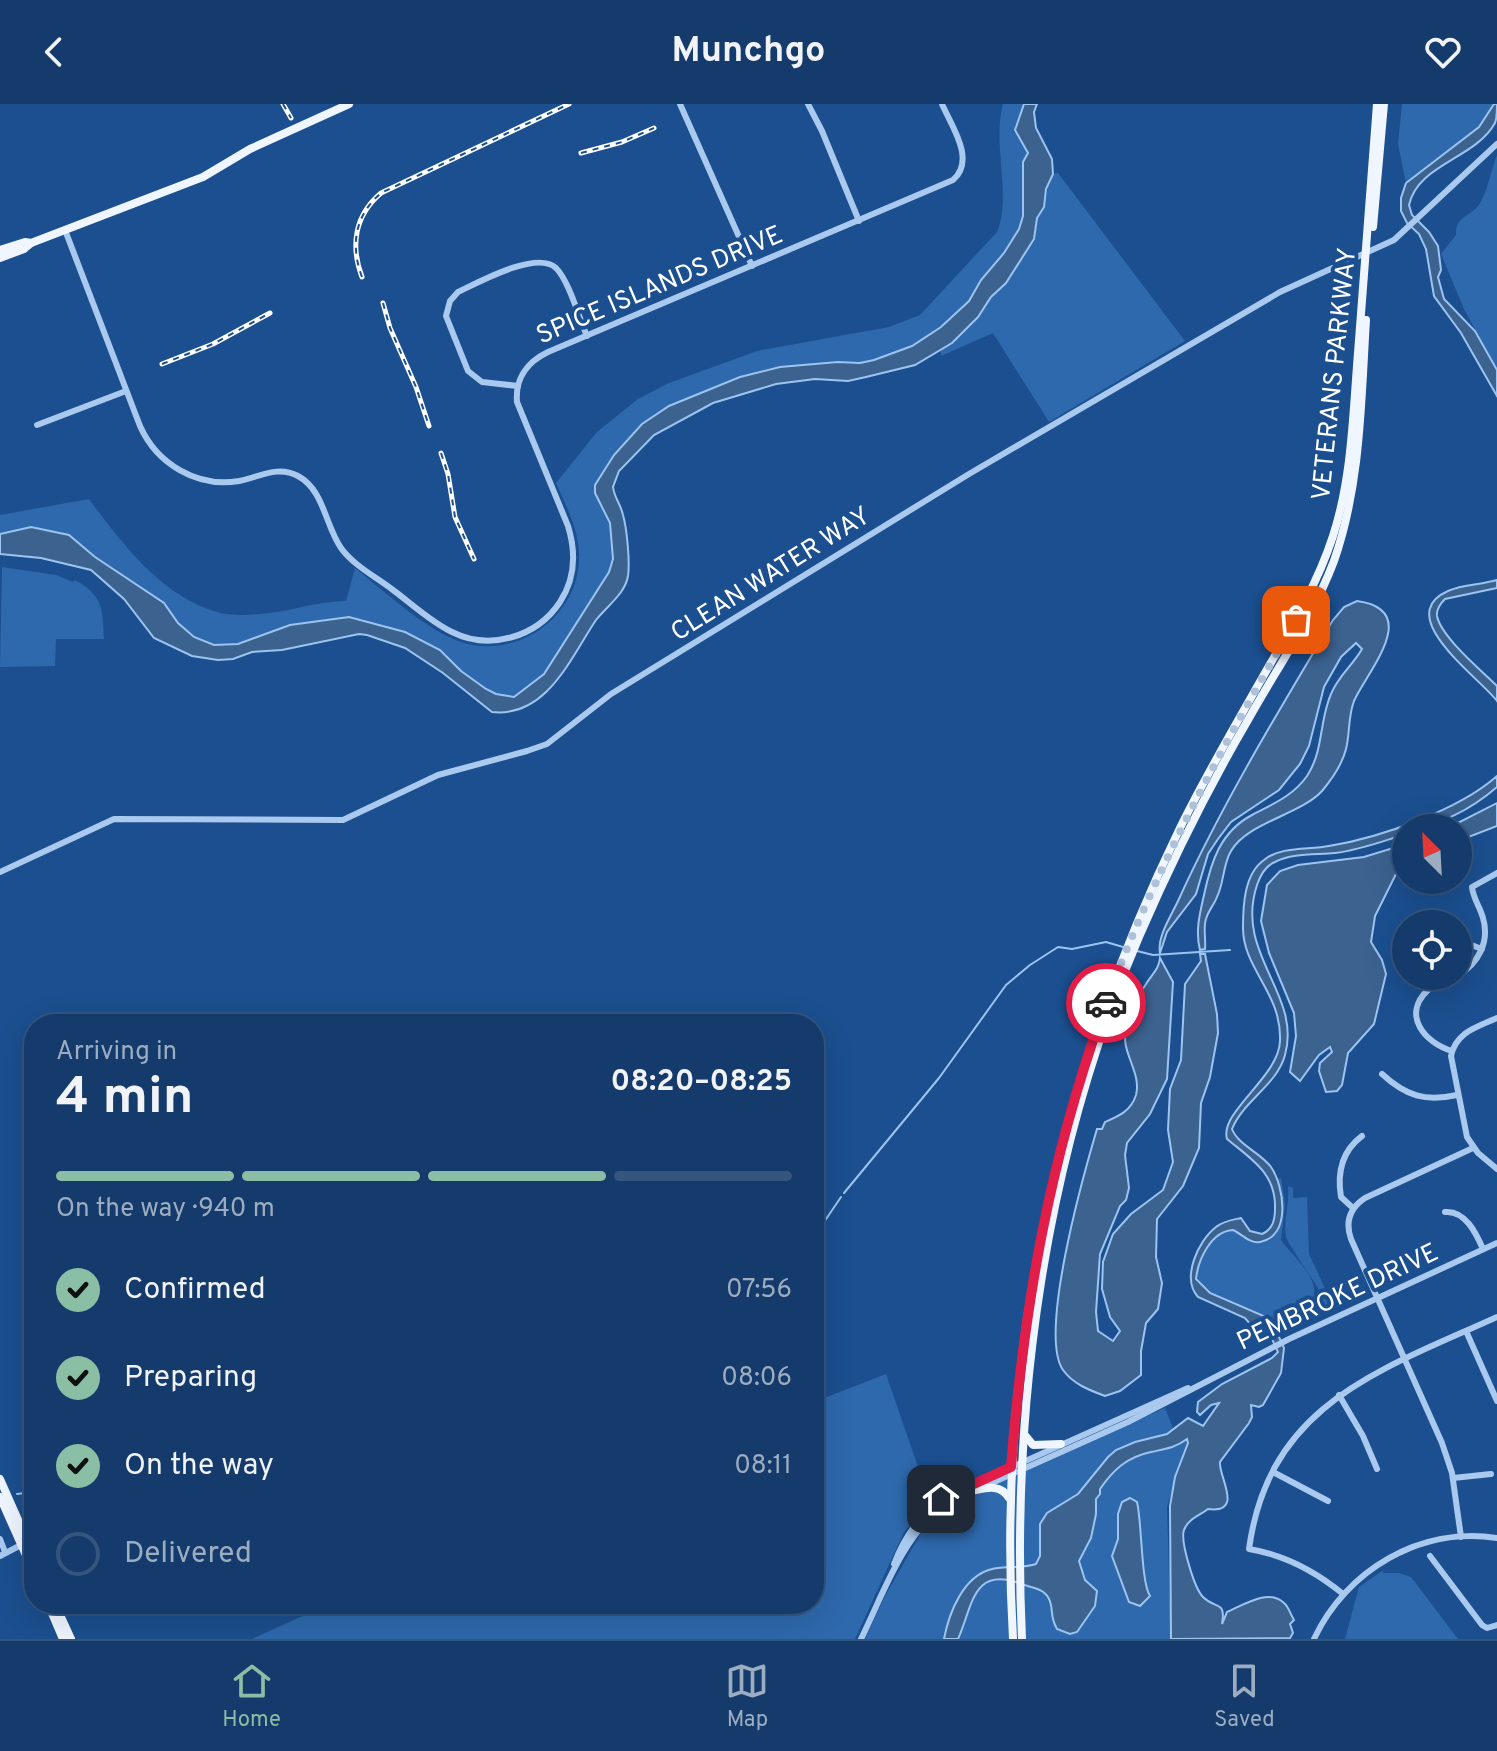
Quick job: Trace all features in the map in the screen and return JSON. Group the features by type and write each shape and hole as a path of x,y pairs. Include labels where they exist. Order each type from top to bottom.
{"main road":[{"path":"2,252 203,177 250,149 349,104"},
{"name":"VETERANS PARKWAY","path":"1370,236 1377,104"},
{"name":"VETERANS PARKWAY","path":"1013,1639 1011,1470 1023,1335 1051,1183 1068,1117 1135,936 1208,774 1313,588 1330,545 1347,463 1384,104"},
{"name":"VETERANS PARKWAY","path":"1022,1639 1024,1434 1034,1337 1060,1184 1126,958"},
{"path":"1024,1434 1033,1445 1061,1444"},
{"path":"0,1479 24,1533"},
{"path":"971,1491 997,1488 1006,1492 1010,1499"},
{"path":"0,1497 24,1551"},
{"path":"52,1614 63,1639"},
{"path":"60,1614 71,1639"}],"street":[{"path":"680,104 752,266"},
{"path":"808,104 859,221"},
{"name":"SPICE ISLANDS DRIVE","path":"518,386 526,368 536,359 953,180 964,165 961,148 942,104"},
{"name":"CLEAN WATER WAY","path":"2,871 101,824 119,819 348,819 438,775 547,744 595,705 626,685 969,474 1280,292 1388,243 1419,219 1497,144"},
{"path":"65,230 146,439 170,464 194,477 215,481 236,481 277,471 298,476 314,490 337,541 350,557 445,629 465,637 492,640 525,632 548,616 564,594 573,567 573,546 568,526 519,409 518,386 482,382 468,371 446,316 450,301 458,292 529,262 544,261 559,272 587,336"},
{"path":"37,425 126,391"},
{"path":"1472,965 1482,949 1485,923 1472,887 1497,873"},
{"path":"1472,945 1482,949"},
{"path":"1429,990 1417,1011 1418,1022 1425,1038 1452,1051"},
{"path":"1497,1018 1465,1033 1452,1051 1451,1062 1464,1131 1473,1148 1497,1169"},
{"path":"1382,1074 1413,1096 1429,1099 1457,1095"},
{"path":"1410,1106 1413,1096"},
{"path":"1353,1208 1341,1197 1340,1169 1347,1151 1362,1136"},
{"path":"1461,1537 1453,1478 1442,1443 1349,1236 1348,1224 1353,1208 1365,1198 1473,1148"},
{"path":"1445,1212 1454,1212 1468,1224 1483,1249"},
{"name":"PEMBROKE DRIVE","path":"892,1575 905,1539 932,1506 951,1493 1128,1422 1270,1348 1497,1243"},
{"path":"1343,1594 1297,1563 1249,1549 1256,1515 1273,1472 1296,1436 1339,1395 1372,1374 1497,1317"},
{"path":"1466,1331 1497,1401"},
{"name":"PEMBROKE DRIVE","path":"1023,1465 1061,1444 1194,1387"},
{"path":"1339,1395 1363,1436 1377,1469"},
{"name":"PEMBROKE DRIVE","path":"861,1639 911,1540 931,1515 945,1504 1011,1470"},
{"path":"1273,1472 1328,1501"},
{"path":"1453,1478 1491,1474"},
{"path":"1314,1639 1343,1594 1368,1571 1390,1558 1428,1543 1461,1537 1497,1538"},
{"path":"0,1539 3,1554 21,1545"},
{"path":"1430,1556 1482,1625 1490,1628 1497,1625"}],"shaded area":[{"path":"1003,104 1024,104 1015,126 1028,153 1023,164 1023,216 1004,253 981,280 969,301 955,316 922,340 887,357 860,363 771,368 740,377 655,414 614,455 594,490 610,523 613,559 609,572 544,674 514,697 486,689 461,671 440,650 405,632 349,617 290,625 238,644 214,645 194,637 178,624 164,603 95,557 74,538 41,528 0,534 0,515 89,499 144,566 178,594 217,612 260,614 346,601 355,568 406,610 448,637 483,646 504,645 524,638 542,628 558,613 570,595 577,575 579,553 571,517 556,483 597,432 638,399 669,383 757,351 889,327 920,315 997,232 1003,202 1000,120"},
{"path":"1024,104 1037,104 1034,112 1036,128 1052,159 1053,174 1046,189 1044,207 1037,218 1034,239 1006,283 991,297 978,317 952,343 915,365 848,381 815,379 776,384 713,403 654,435 619,471 613,487 626,528 629,563 626,582 596,620 567,667 542,695 528,705 511,711 492,712 405,648 367,635 282,650 252,652 233,659 192,656 154,638 124,599 91,570 41,558 0,554 0,534 31,527 69,535 95,557 164,603 178,623 194,637 214,645 238,644 290,625 349,617 405,632 440,650 461,671 486,689 514,697 544,674 609,572 613,559 610,523 595,493 595,485 614,455 642,424 669,406 740,377 780,367 860,363 912,346 941,327 969,301 981,280 1004,253 1023,216 1023,162 1028,153 1015,130"},
{"path":"1402,104 1494,104 1479,127 1406,183 1398,144"},
{"path":"1497,104 1496,121 1486,135 1423,180 1414,191 1409,205 1412,215 1438,246 1441,270 1438,277 1444,299 1475,331 1497,370 1497,396 1461,333 1434,296 1426,249 1401,211 1406,183 1479,127"},
{"path":"1497,155 1497,370 1464,309 1441,254 1456,235 1460,221 1482,201"},
{"path":"1058,173 1185,341 1049,422 993,333 941,356 941,350 971,325 985,303 1007,283 1031,244 1053,174"},
{"path":"2,567 56,575 84,586 100,604 104,639 56,639 55,666 0,667"},
{"path":"1497,580 1497,588 1445,599 1437,613 1446,634 1497,686 1497,701 1445,647 1434,631 1429,616 1433,602 1448,591"},
{"path":"1357,601 1377,607 1386,616 1389,629 1378,659 1354,701 1346,749 1339,766 1322,791 1312,799 1249,833 1231,851 1219,892 1206,919 1205,949 1200,950 1200,915 1210,871 1219,849 1241,822 1289,794 1307,776 1316,756 1331,694 1362,649 1356,643 1341,657 1324,687 1309,746 1300,764 1279,790 1231,822 1218,839 1208,854 1196,894 1167,932 1160,953 1168,920 1251,759 1333,620 1344,607"},
{"path":"1497,776 1497,787 1477,802 1456,814 1433,814 1462,800"},
{"path":"1497,803 1497,826 1472,836 1472,816"},
{"path":"1392,830 1392,838 1362,848 1282,859 1266,869 1257,885 1252,910 1254,932 1285,1012 1288,1033 1281,1066 1232,1129 1239,1140 1267,1162 1276,1175 1282,1197 1281,1221 1270,1238 1260,1242 1249,1240 1233,1230 1218,1235 1203,1255 1196,1279 1210,1293 1266,1317 1284,1348 1281,1373 1263,1405 1251,1405 1249,1423 1220,1462 1228,1500 1225,1506 1208,1509 1186,1526 1183,1535 1186,1553 1203,1597 1223,1611 1222,1624 1227,1612 1256,1599 1271,1597 1286,1605 1294,1620 1290,1624 1293,1633 1290,1638 1171,1639 1170,1506 1187,1439 1128,1461 1100,1489 1091,1538 1079,1561 1085,1580 1097,1591 1095,1606 1077,1632 1070,1634 1057,1629 1049,1599 1041,1590 1006,1580 993,1580 977,1592 958,1639 944,1639 954,1607 965,1587 992,1569 1036,1564 1040,1556 1040,1524 1047,1513 1078,1494 1116,1450 1167,1434 1188,1418 1203,1426 1219,1403 1211,1405 1200,1415 1197,1412 1198,1402 1222,1384 1278,1352 1270,1335 1258,1333 1245,1318 1198,1297 1193,1289 1191,1270 1203,1241 1216,1227 1241,1218 1250,1231 1262,1234 1271,1227 1275,1216 1274,1196 1267,1176 1227,1139 1232,1117 1270,1068 1280,1041 1275,1009 1245,943 1244,901 1252,873 1264,860 1278,852 1349,842"},
{"path":"1392,848 1392,882 1375,916 1371,942 1386,974 1374,1024 1348,1053 1342,1085 1337,1091 1326,1092 1319,1071 1320,1063 1332,1052 1330,1047 1319,1055 1300,1081 1290,1072 1296,1036 1294,1013 1269,953 1261,921 1267,885 1280,871 1298,865 1364,857"},
{"path":"1200,954 1205,954 1218,1033 1210,1077 1201,1103 1199,1148 1183,1186 1157,1219 1156,1257 1162,1283 1158,1309 1146,1323 1141,1375 1120,1391 1105,1396 1072,1379 1063,1370 1057,1351 1059,1290 1066,1252 1097,1129 1102,1129 1105,1122 1128,1109 1136,1095 1136,1078 1126,1046 1126,1029 1137,1000 1160,958 1173,982 1167,1079 1150,1114 1127,1143 1125,1155 1129,1188 1100,1254 1096,1312 1098,1331 1113,1341 1120,1331 1110,1317 1102,1289 1103,1262 1113,1234 1131,1214 1163,1190 1173,1162 1168,1130 1170,1089 1181,1060 1185,984 1201,961"},
{"path":"1281,1178 1285,1204 1281,1240 1306,1270 1314,1296 1309,1304 1283,1322 1282,1328 1288,1333 1279,1337 1266,1317 1210,1293 1196,1280 1203,1256 1218,1234 1233,1230 1250,1241 1269,1239 1276,1233 1283,1210 1277,1179"},
{"path":"1288,1186 1293,1188 1293,1198 1307,1197 1309,1254 1334,1308 1287,1330 1285,1325 1311,1307 1319,1290 1286,1236"},
{"path":"886,1374 930,1502 904,1532 855,1639 252,1639 307,1614 824,1614 824,1398"},
{"path":"1165,1408 1175,1433 1188,1442 1167,1507 1171,1639 865,1639 885,1596 928,1521 952,1502"},
{"path":"1130,1498 1137,1502 1145,1579 1150,1596 1140,1606 1129,1602 1112,1556 1118,1539 1118,1514 1122,1502"},
{"path":"1382,1571 1411,1577 1458,1639 1345,1639 1359,1587"}],"waterway":[{"path":"844,1193 939,1078 1006,985 1058,947 1072,949 1106,942 1123,947"},
{"path":"1137,951 1153,955 1230,950"},
{"path":"824,1222 841,1197"},
{"path":"17,1494 24,1493"}],"railway":[{"path":"283,104 291,118"},
{"path":"362,277 356,253 357,231 365,211 381,193 569,104"},
{"path":"581,153 622,142 654,128"},
{"path":"383,303 429,426"},
{"path":"162,364 213,344 270,313"},
{"path":"441,453 455,517 474,559"}],"way so far":[{"path":"1106,1003 1131,934 1181,826 1296,620"}],"route":[{"path":"941,1499 1011,1467 1023,1335 1036,1252 1068,1117 1106,1003"}]}
